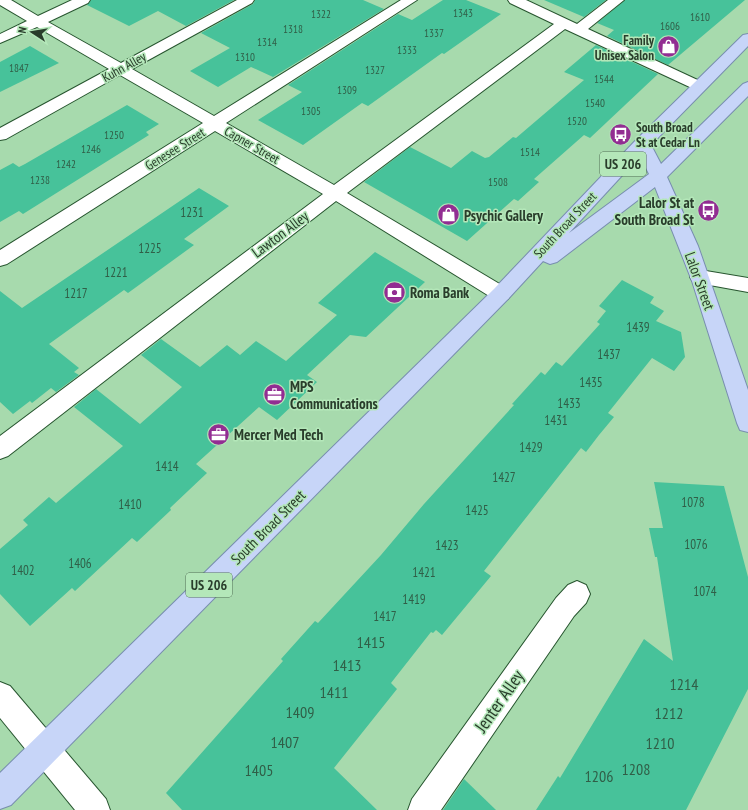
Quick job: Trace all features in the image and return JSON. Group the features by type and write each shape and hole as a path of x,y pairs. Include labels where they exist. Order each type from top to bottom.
{"main road":[{"name":"South Broad Street","path":"0,794 501,294 642,144 748,38"},
{"name":"South Broad Street","path":"501,294 658,175 746,90"},
{"name":"Lalor Street","path":"642,144 658,175 700,277 748,423"}],"street":[{"name":"Capner Street","path":"1,0 335,193 501,294"},
{"path":"0,39 83,0"},
{"name":"Kuhn Alley","path":"0,135 247,0"},
{"name":"Genesee Street","path":"0,259 216,124 410,0"},
{"path":"515,0 699,86"},
{"name":"Lawton Alley","path":"0,449 335,193 571,27 617,0"},
{"path":"700,277 748,285"},
{"name":"Jenter Alley","path":"423,810 565,607 577,594"},
{"path":"0,696 95,810"}],"building":[{"path":"91,0 234,0 186,26 158,11 129,26 87,5"},
{"path":"255,0 363,0 384,9 273,77 251,67 218,87 190,71 230,48 201,33 253,4"},
{"path":"443,0 466,0 501,14 444,54 442,53 368,106 362,103 303,145 258,120 302,92 288,85 398,14 412,20"},
{"path":"544,0 606,0 584,17"},
{"path":"625,0 745,0 668,65 607,36 614,30 597,23"},
{"path":"596,45 658,74 590,138 584,135 534,179 539,182 518,201 514,199 467,241 364,182 410,147 451,168 472,151 485,158 489,157 513,137 516,138 584,80 564,72"},
{"path":"30,46 59,63 0,92 0,62"},
{"path":"127,105 159,124 146,132 149,135 23,214 19,211 0,222 0,170 13,163 19,167 25,164"},
{"path":"199,188 229,206 184,239 194,245 128,293 124,290 49,344 79,368 74,372 79,375 56,392 51,388 32,403 30,401 13,414 0,402 0,291 22,308"},
{"path":"375,252 425,282 366,337 350,335 307,375 317,382 277,420 259,407 196,464 207,473 170,508 171,510 137,542 132,538 75,591 72,588 30,626 0,594 0,549 28,525 23,520 49,497 56,503 123,446 74,407 96,389 140,424 182,387 141,355 161,339 200,367 227,345 240,355 256,341 286,361 337,315 318,303"},
{"path":"622,280 654,297 650,303 664,311 656,321 681,332 685,357 674,371 652,358 608,413 614,417 586,452 581,448 484,571 491,576 442,635 436,630 433,633 431,632 391,683 397,689 334,768 377,810 182,810 166,793 283,661 281,659 315,621 318,623 381,555 424,504 514,405 512,404 541,372 545,375 556,362 562,366 600,324 597,322 606,311 599,306"},
{"path":"654,482 724,486 748,577 748,689 686,810 536,810 558,776 560,778 644,639 673,661 657,557 655,557 649,528 663,528"},
{"path":"464,779 496,810 443,810"}],"place":[{"name":"Family Unisex Salon","path":"669,47"},
{"name":"South Broad St at Cedar Ln","path":"620,134"},
{"name":"Lalor St at South Broad St","path":"709,211"},
{"name":"Psychic Gallery","path":"448,215"},
{"name":"Roma Bank","path":"394,292"},
{"name":"MPS Communications","path":"275,395"},
{"name":"Mercer Med Tech","path":"218,434"}]}
